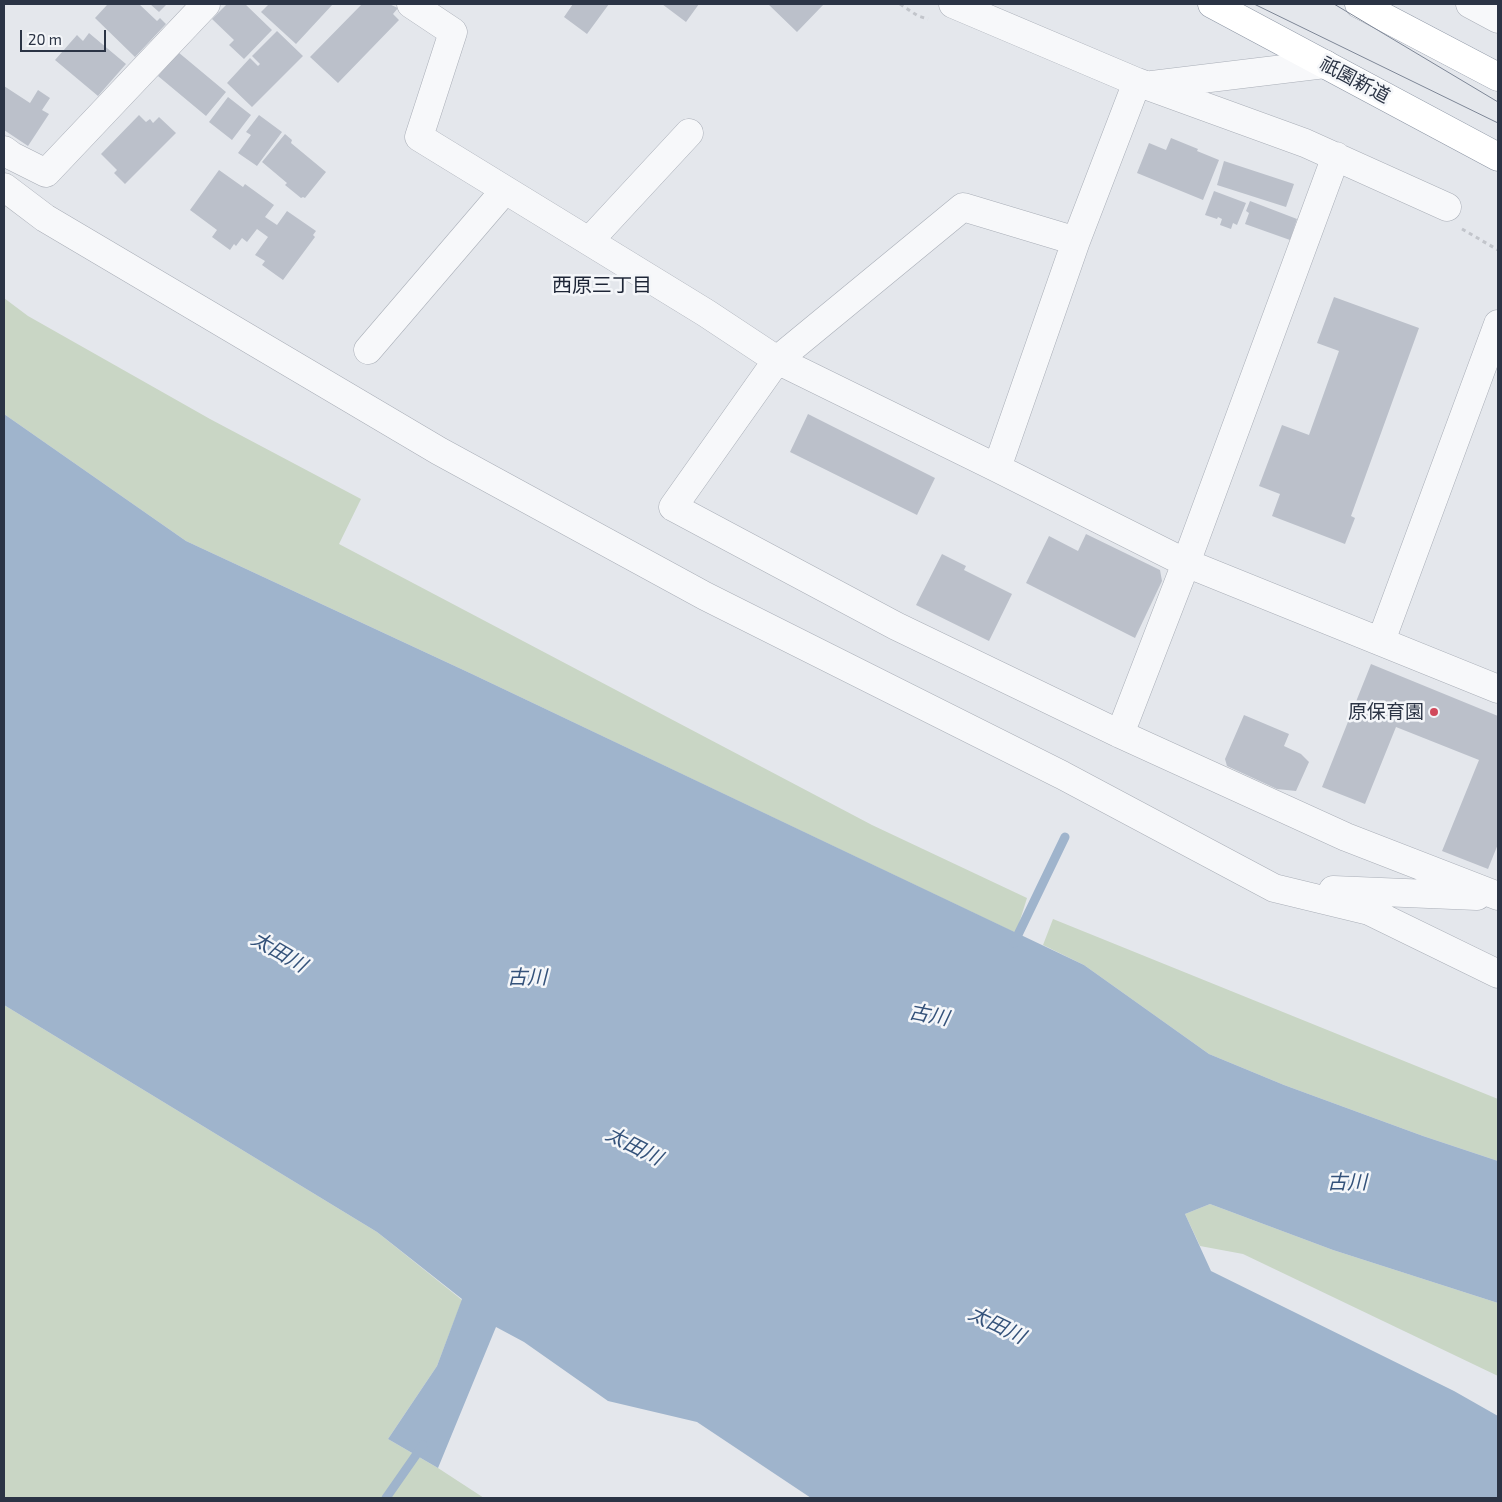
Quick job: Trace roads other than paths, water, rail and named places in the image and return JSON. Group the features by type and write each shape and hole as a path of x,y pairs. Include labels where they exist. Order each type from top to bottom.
{"highway":[{"name":"祇園新道","path":"1212,4 1498,157"},
{"path":"1359,4 1498,77"}],"street":[{"path":"4,150 46,173 206,4"},
{"path":"410,4 453,32 419,137 706,313 777,360 1186,563 1498,688"},
{"path":"953,4 1142,84 1306,143 1447,207"},
{"path":"1470,4 1498,19"},
{"path":"1142,84 1325,64"},
{"path":"997,468 1076,241 1142,84"},
{"path":"588,241 689,133"},
{"path":"1120,734 1186,563 1336,156"},
{"path":"4,187 45,218 448,456 705,596 1062,775 1274,888 1369,911 1498,974"},
{"path":"368,350 505,190"},
{"path":"1076,241 963,206 777,360 673,507 896,626 1120,734 1346,837 1498,897"},
{"path":"1380,641 1498,324"},
{"path":"1274,888 1498,897"}],"water":[{"path":"4,414 186,541 472,674 1084,965 1209,1054 1284,1085 1423,1136 1498,1161 1498,1303 1333,1250 1210,1204 1185,1214 1211,1271 1454,1391 1498,1416 1498,1498 811,1498 697,1422 608,1401 524,1342 496,1327 438,1468 388,1439 437,1366 462,1299 377,1232 4,1005"}],"waterway":[{"path":"1014,943 1065,837"},
{"path":"386,1498 423,1445"}],"tram line":[{"path":"1254,4 1498,123"},
{"path":"1334,4 1498,102"}],"place":[{"name":"原保育園","path":"1434,712"}],"district":[{"name":"西原三丁目","path":"602,285"}],"water label":[{"name":"太田川","path":"279,952"},
{"name":"古川","path":"527,977"},
{"name":"古川","path":"929,1015"},
{"name":"太田川","path":"634,1146"},
{"name":"古川","path":"1347,1182"},
{"name":"太田川","path":"997,1325"}]}
